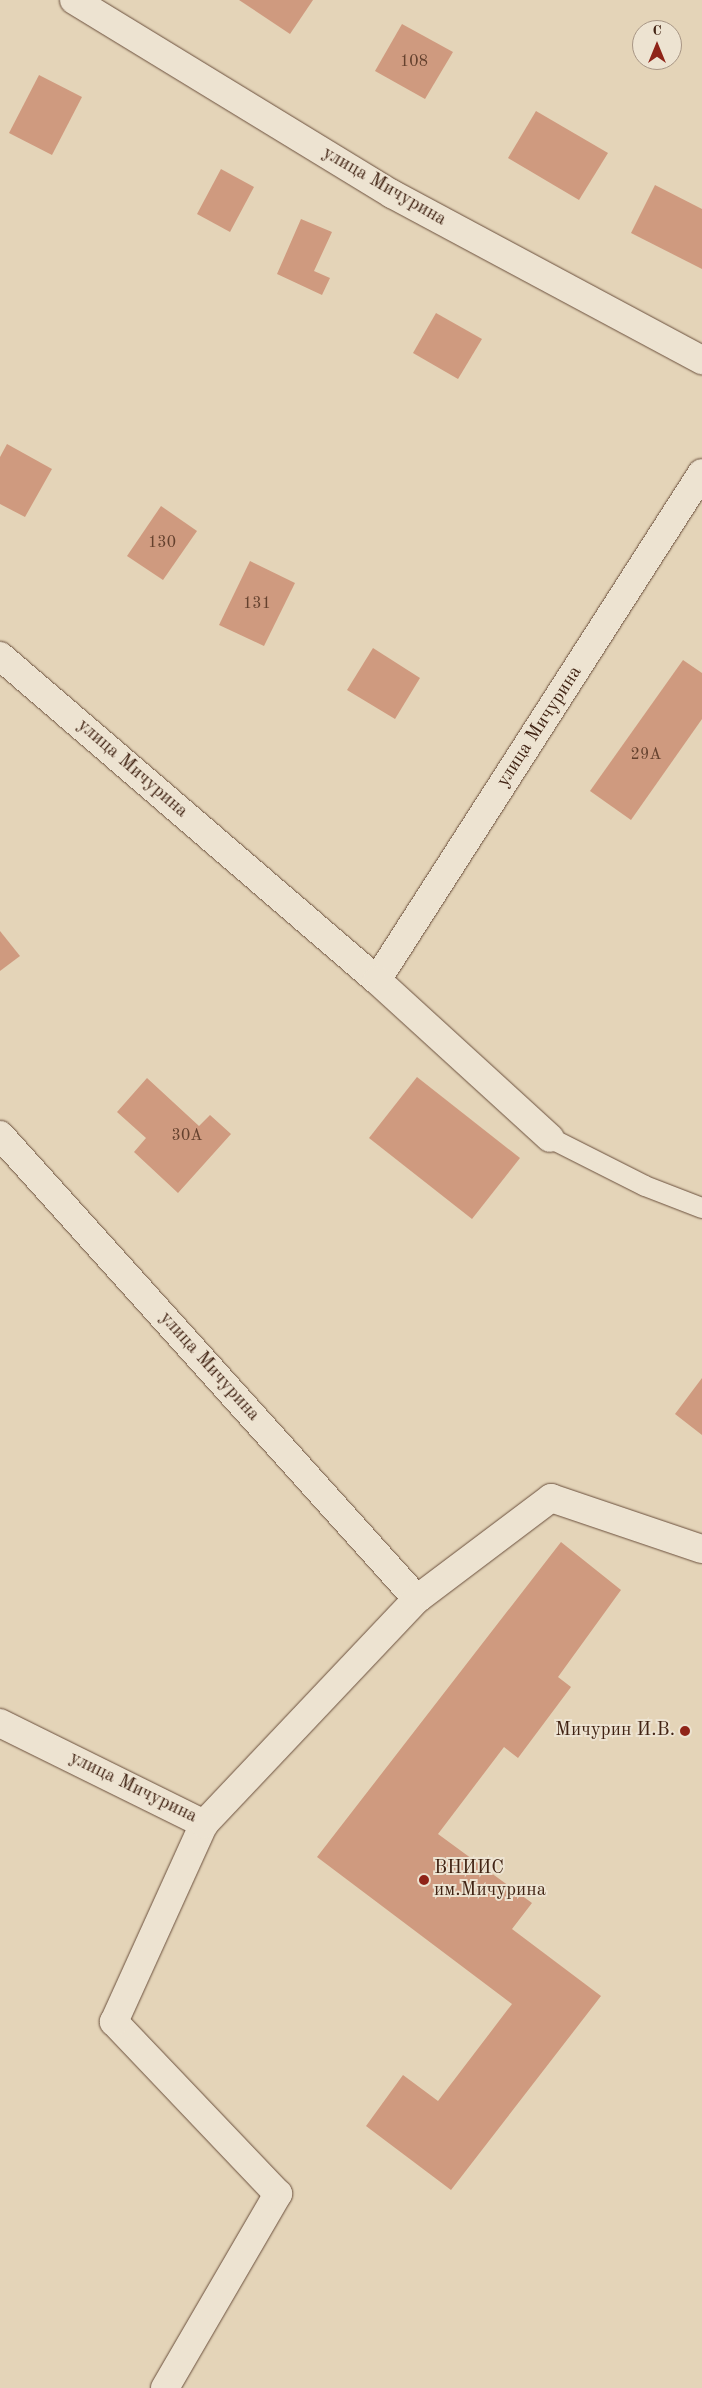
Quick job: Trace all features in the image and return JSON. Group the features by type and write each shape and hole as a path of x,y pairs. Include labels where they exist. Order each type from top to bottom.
{"street":[{"name":"улица Мичурина","path":"74,0 392,194 702,360"},
{"name":"улица Мичурина","path":"377,980 702,473"},
{"name":"улица Мичурина","path":"0,656 377,980 550,1138"},
{"name":"улица Мичурина","path":"0,1135 417,1598"},
{"name":"улица Мичурина","path":"0,1723 204,1824 417,1598 551,1498 702,1549"},
{"path":"165,2388 278,2194 114,2022 204,1824"}],"lane":[{"path":"550,1138 645,1186 702,1208"}],"building":[{"path":"239,0 313,0 290,34"},
{"path":"402,24 453,52 425,99 375,71"},
{"path":"39,75 82,97 52,155 9,133"},
{"path":"536,111 608,153 579,200 508,158"},
{"path":"221,169 254,187 230,232 197,214"},
{"path":"655,185 702,209 702,269 631,233"},
{"path":"301,219 332,232 314,271 330,278 322,295 277,274"},
{"path":"436,313 482,339 458,379 413,353"},
{"path":"7,444 52,469 25,517 0,504 0,457"},
{"path":"161,506 197,531 163,580 127,556"},
{"path":"250,561 295,583 264,646 219,625"},
{"path":"373,648 420,678 395,719 347,690"},
{"path":"683,660 702,673 702,719 631,820 590,791"},
{"path":"0,931 20,956 0,971"},
{"path":"417,1077 520,1158 472,1219 369,1138"},
{"path":"147,1078 199,1126 210,1115 231,1134 178,1193 134,1152 146,1138 117,1112"},
{"path":"702,1378 702,1435 675,1414"},
{"name":"ВНИИС им.Мичурина","path":"561,1542 621,1590 558,1677 571,1687 518,1758 504,1747 438,1834 532,1903 512,1929 601,1996 451,2190 366,2126 403,2075 438,2101 512,2004 317,1857"}],"place":[{"name":"Мичурин И.В.","path":"685,1731"},
{"name":"ВНИИС им.Мичурина","path":"424,1880"}]}
